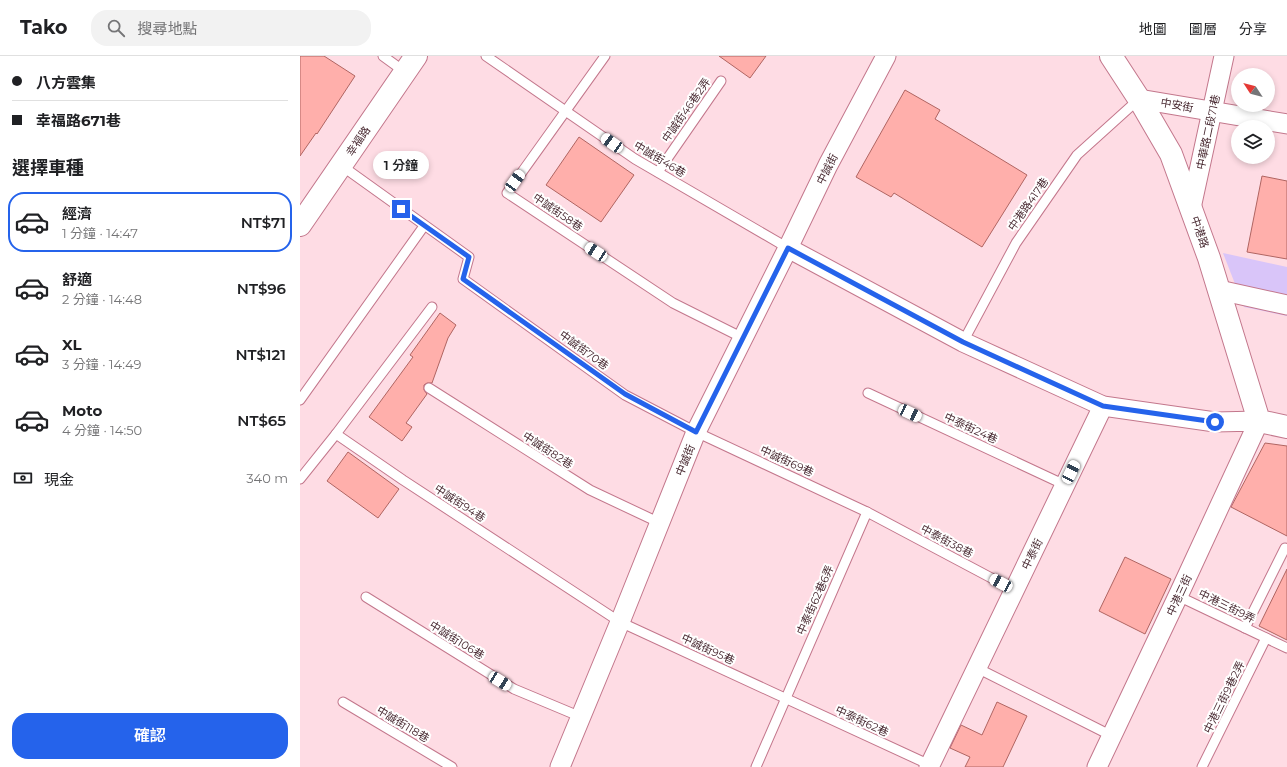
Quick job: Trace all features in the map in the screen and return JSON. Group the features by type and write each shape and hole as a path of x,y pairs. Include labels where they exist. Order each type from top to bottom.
{"street":[{"name":"中誠街","path":"560,767 696,432 788,248 828,164 886,56"},
{"name":"中港路","path":"1111,56 1139,99 1171,154 1219,290 1259,421"},
{"name":"中華路二段71巷","path":"1191,208 1224,56"},
{"name":"幸福路","path":"300,225 342,166 410,64"},
{"name":"中安街","path":"1139,99 1287,124"},
{"path":"788,248 963,342 1103,406 1215,422 1259,421 1287,427"},
{"path":"1219,290 1287,305"},
{"name":"中泰街","path":"930,766 1103,406"},
{"name":"中港三街","path":"1097,767 1259,421"}],"lane":[{"path":"383,56 410,64"},
{"name":"中誠街46巷","path":"486,56 635,159 788,248"},
{"path":"565,112 605,56"},
{"name":"中誠街46巷2弄","path":"658,172 721,81"},
{"name":"中港路417巷","path":"963,342 1016,243 1077,155 1139,99"},
{"name":"中誠街58巷","path":"565,112 507,193 673,303 743,338"},
{"path":"300,400 424,226 342,166"},
{"name":"中誠街70巷","path":"424,226 469,257 463,279 625,394 696,432"},
{"path":"300,479 432,307"},
{"name":"中誠街82巷","path":"429,388 590,490 660,523"},
{"name":"中泰街24巷","path":"868,393 1065,486"},
{"name":"中誠街69巷","path":"696,432 868,512"},
{"name":"中誠街94巷","path":"336,434 403,480 620,622"},
{"name":"中泰街38巷","path":"868,512 1014,590"},
{"name":"中泰街62巷6弄","path":"756,767 868,512"},
{"path":"1245,628 1285,548"},
{"name":"中港三街9弄","path":"1178,596 1287,648"},
{"name":"中誠街106巷","path":"366,597 514,689 581,717"},
{"name":"中誠街95巷","path":"620,622 785,698"},
{"name":"中港三街9巷2弄","path":"1202,767 1266,638"},
{"path":"977,668 1112,736"},
{"name":"中泰街62巷","path":"785,698 930,766"},
{"name":"中誠街118巷","path":"343,702 452,767"}],"shaded area":[{"path":"1223,253 1287,267 1287,316 1244,307"}],"building":[{"path":"300,56 324,56 355,76 317,134 316,133 300,156"},
{"path":"719,56 766,56 750,78"},
{"path":"905,90 940,110 935,119 1027,175 982,247 894,193 891,197 856,177"},
{"path":"579,137 634,175 601,222 546,185"},
{"path":"1262,176 1287,181 1287,259 1247,252"},
{"path":"440,313 456,325 448,338 432,383 427,383 424,385 424,390 427,394 406,423 412,427 402,441 369,417 413,357 410,355"},
{"path":"1265,443 1287,446 1287,536 1231,507"},
{"path":"348,452 399,489 378,518 327,481"},
{"path":"1125,557 1171,579 1145,634 1099,611"},
{"path":"1287,569 1287,640 1259,626"},
{"path":"997,702 1027,716 1003,767 965,767 970,757 950,748 961,725 982,735"}],"route":[{"path":"401,209 469,257 463,279 625,394 696,432 788,248 963,342 1103,406 1215,422"}]}
